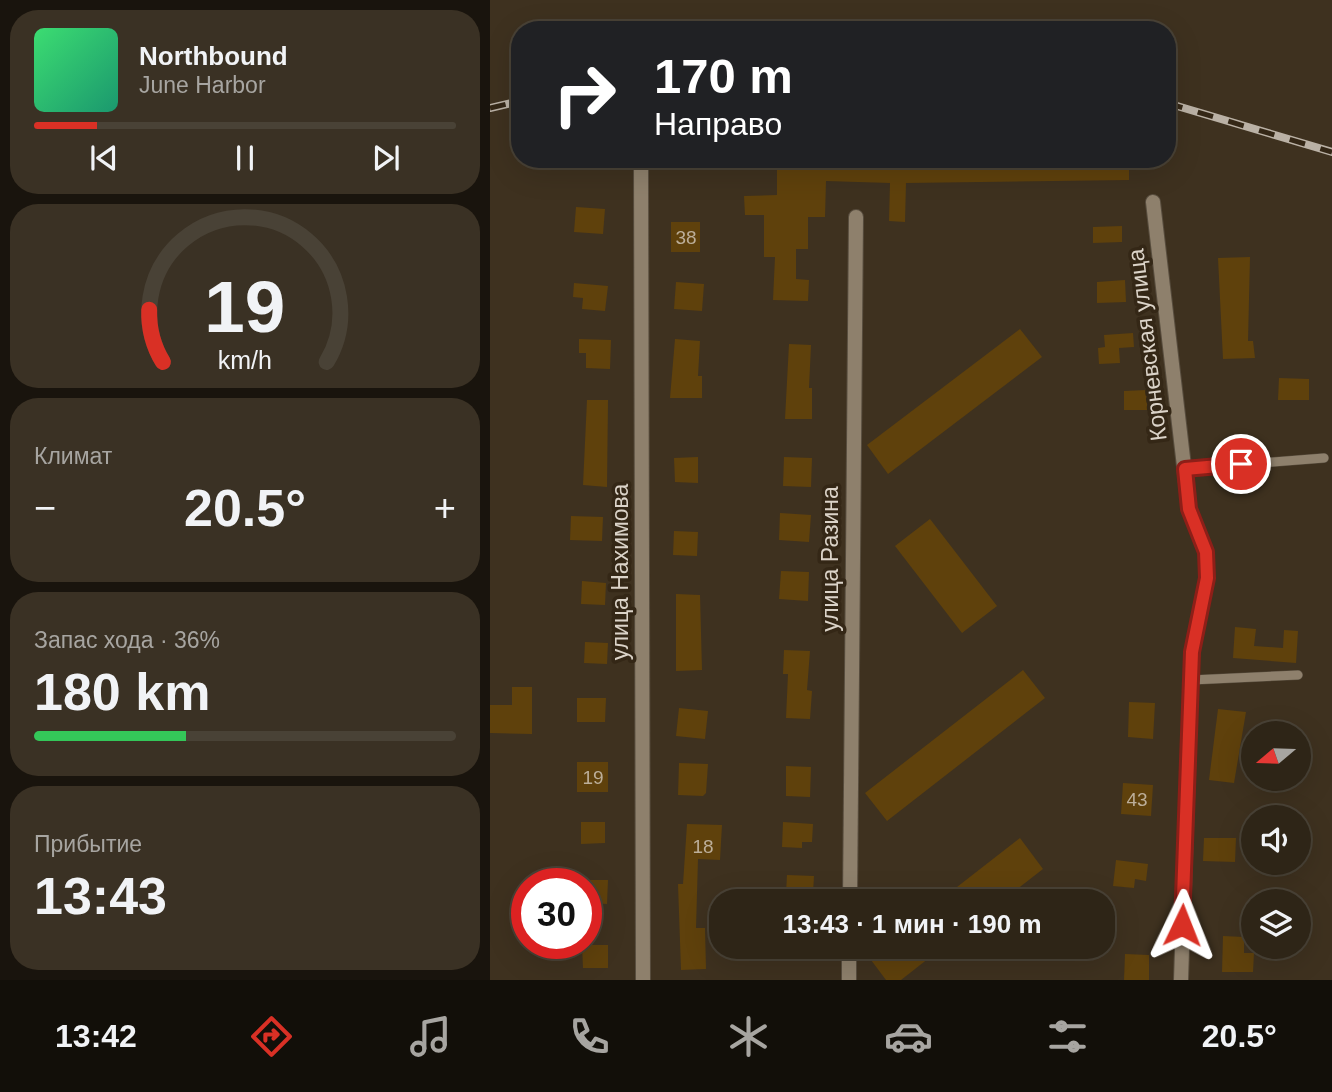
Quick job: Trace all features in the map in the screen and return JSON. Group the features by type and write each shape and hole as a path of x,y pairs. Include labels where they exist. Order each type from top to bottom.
{"street":[{"name":"улица Нахимова","path":"641,168 643,980"},
{"name":"Корневская улица","path":"1153,202 1189,509 1206,552 1207,578 1197,619 1191,680 1181,980"},
{"name":"улица Разина","path":"850,889 856,217"},
{"path":"849,959 849,980"}],"lane":[{"path":"1185,469 1324,458"},
{"path":"1191,680 1298,675"}],"building":[{"path":"777,168 1129,168 1129,180 906,183 905,222 889,221 890,183 826,181 825,217 808,217 808,249 796,249 796,279 809,280 808,301 773,300 775,257 764,257 764,215 745,215 744,196 777,195"},
{"path":"576,207 605,209 603,234 574,232"},
{"path":"671,222 700,222 700,252 671,252"},
{"path":"1122,226 1122,242 1093,243 1093,227"},
{"path":"1250,257 1248,341 1253,341 1255,358 1223,359 1218,258"},
{"path":"1125,280 1126,302 1097,303 1097,282"},
{"path":"676,282 704,284 702,311 674,309"},
{"path":"574,283 608,286 605,311 582,309 583,298 573,297"},
{"path":"1020,329 1042,357 888,474 867,445"},
{"path":"1133,333 1134,347 1119,348 1120,363 1099,364 1098,348 1105,347 1104,335"},
{"path":"579,339 611,340 610,369 586,368 586,353 579,353"},
{"path":"675,339 700,341 698,376 702,376 702,398 670,398"},
{"path":"789,344 811,345 809,388 812,388 812,419 785,419"},
{"path":"1279,378 1309,379 1309,400 1278,400"},
{"path":"1147,390 1147,410 1124,410 1124,391"},
{"path":"587,400 608,400 607,487 583,485"},
{"path":"698,457 698,483 675,482 674,458"},
{"path":"784,457 812,458 811,487 783,486"},
{"path":"780,513 811,515 809,542 779,540"},
{"path":"571,516 603,517 602,541 570,540"},
{"path":"930,519 997,606 962,633 895,546"},
{"path":"674,531 698,532 697,556 673,555"},
{"path":"781,571 809,572 808,601 779,599"},
{"path":"582,581 606,583 605,605 581,604"},
{"path":"676,594 700,595 702,670 676,671"},
{"path":"1235,627 1256,629 1254,646 1283,648 1284,630 1298,631 1296,663 1233,658"},
{"path":"585,642 608,643 607,664 584,663"},
{"path":"784,650 810,651 807,690 812,691 810,719 786,718 788,674 783,674"},
{"path":"1023,670 1045,698 887,821 865,793"},
{"path":"512,687 532,687 532,734 490,733 490,705 512,705"},
{"path":"577,698 606,698 605,722 577,722"},
{"path":"1129,702 1155,703 1153,739 1128,737"},
{"path":"679,708 708,711 705,739 676,736"},
{"path":"1218,709 1246,712 1244,721 1241,721 1241,742 1234,783 1209,780"},
{"path":"577,762 608,762 608,792 577,792"},
{"path":"679,763 708,764 706,793 703,796 678,795"},
{"path":"786,766 811,767 810,797 786,796"},
{"path":"1123,783 1153,785 1151,816 1121,814"},
{"path":"581,822 605,822 605,843 581,844"},
{"path":"783,822 813,824 812,842 802,842 802,848 782,847"},
{"path":"687,824 722,825 720,860 698,859 696,928 705,928 706,969 681,970 678,884 683,884"},
{"path":"1020,838 1043,869 1017,889 954,889"},
{"path":"1204,838 1236,838 1235,862 1203,861"},
{"path":"1116,860 1148,864 1146,881 1135,879 1134,888 1113,886"},
{"path":"787,875 814,876 813,889 786,889"},
{"path":"602,880 608,880 607,904 602,904"},
{"path":"1223,936 1241,937 1241,959 1254,959 1253,972 1222,972"},
{"path":"602,945 608,945 608,968 583,968 583,959 602,959"},
{"path":"1125,954 1149,955 1149,980 1124,980"},
{"path":"784,959 814,960 784,961"},
{"path":"870,959 928,959 901,980 886,980"}],"railway":[{"path":"490,108 511,103"},
{"path":"1176,106 1332,152"}],"route":[{"path":"1182,925 1192,652 1207,578 1206,552 1189,509 1185,469 1241,464"}]}
